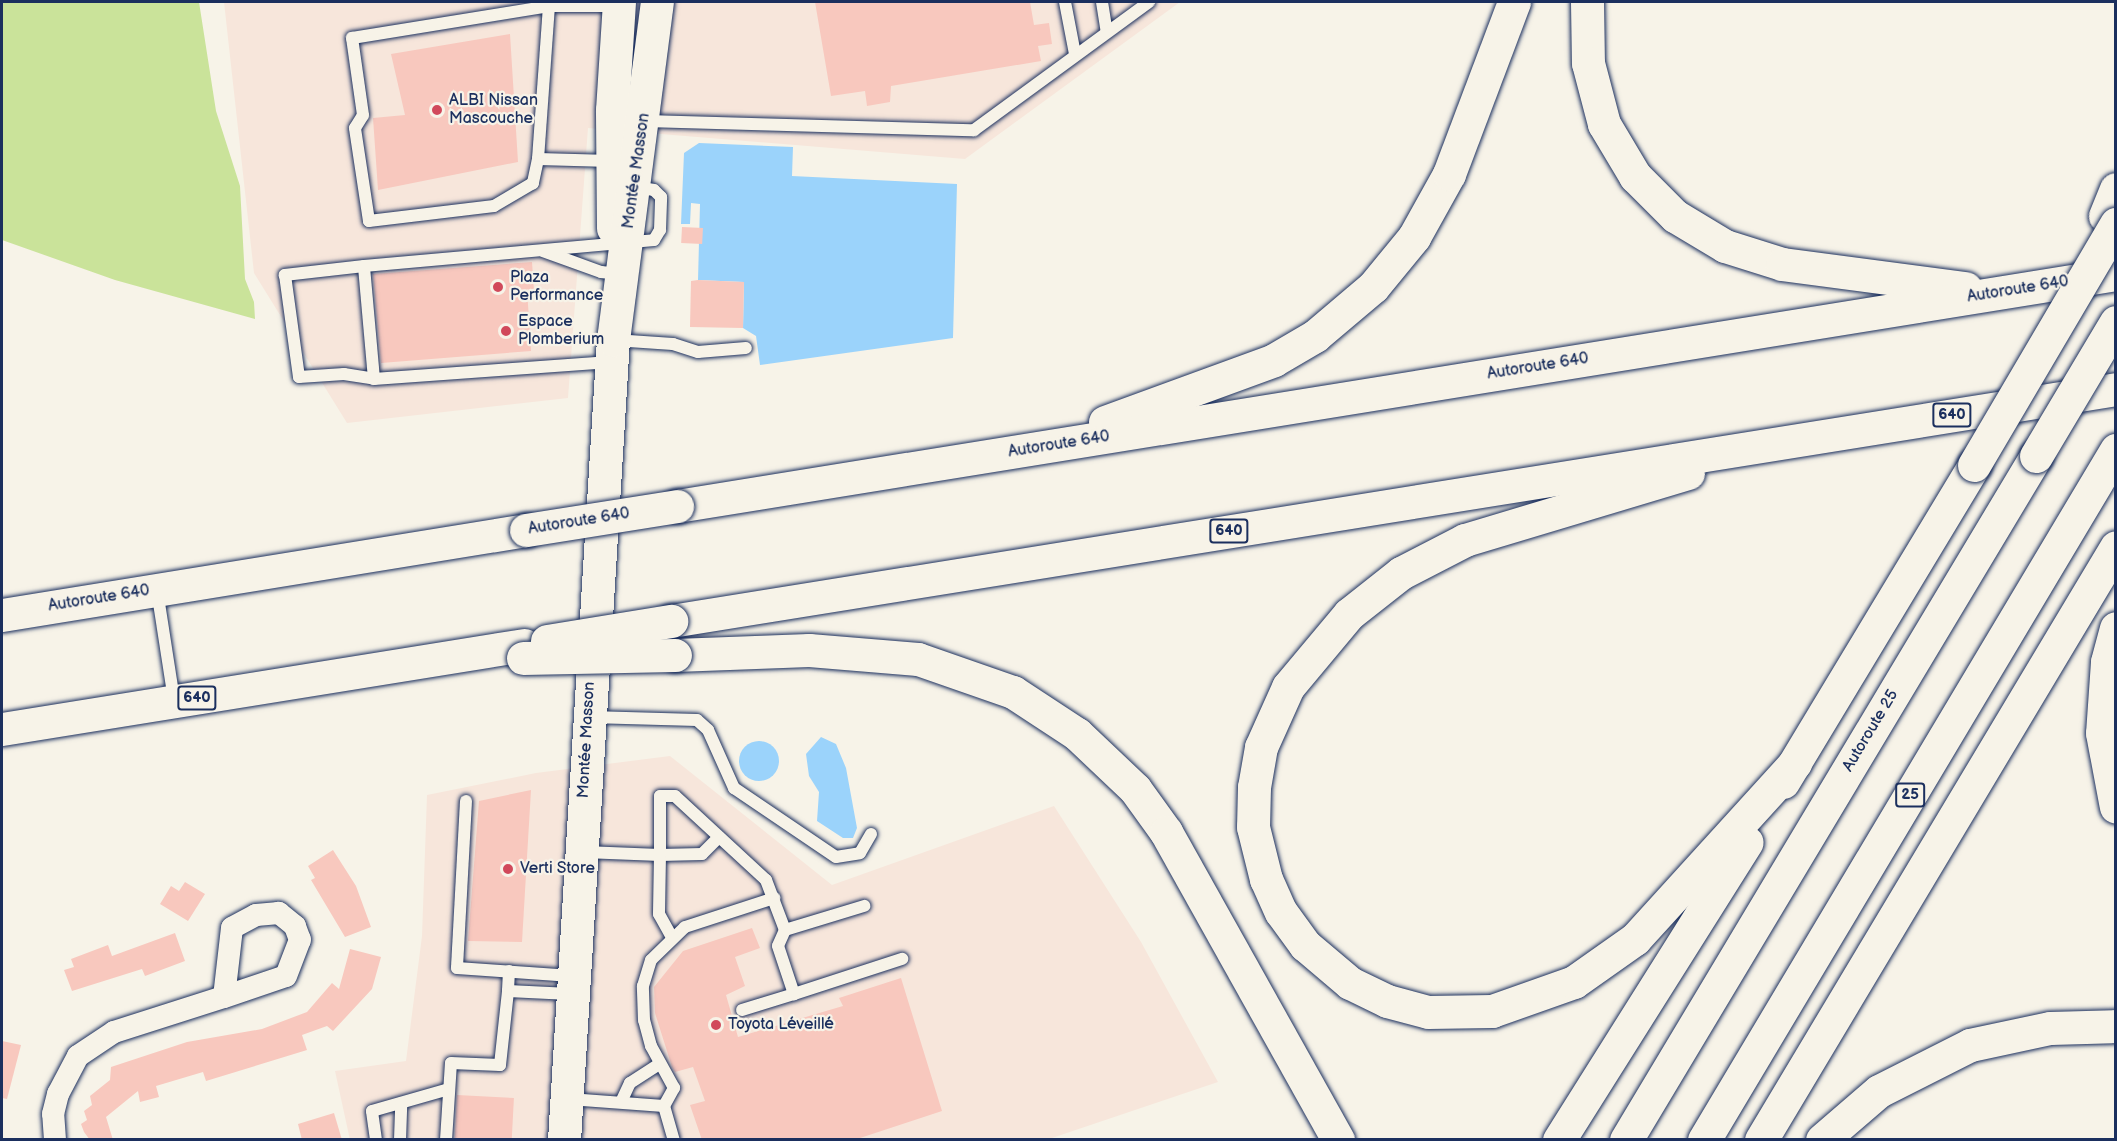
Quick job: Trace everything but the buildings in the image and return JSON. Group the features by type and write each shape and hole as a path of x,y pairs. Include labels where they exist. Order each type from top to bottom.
{"main road":[{"name":"Montée Masson","path":"624,174 645,121 657,2"},
{"path":"1023,450 1251,370 1315,336 1353,306 1401,256 1437,197 1514,2"},
{"path":"1587,2 1588,63 1604,124 1646,190 1690,227 1742,253 1782,264 2000,293"},
{"name":"Montée Masson","path":"564,1140 624,174 612,122 619,4"},
{"path":"1559,1140 1795,763 1974,465 2074,293 2112,210"},
{"name":"Autoroute 640","path":"2,615 2115,274"},
{"name":"Autoroute 25","path":"1626,1140 2115,322"},
{"name":"640","path":"2,729 434,660 524,652 671,621 2115,389"},
{"path":"1788,441 1595,504 1489,532 1419,562 1382,586 1317,649 1278,706 1257,768 1253,827 1272,895 1292,929 1319,960 1387,1001 1428,1012 1473,1014 1555,992 1616,954 1654,922 1795,763"},
{"name":"25","path":"1704,1140 2115,450"},
{"path":"1761,1140 2115,547"},
{"path":"2115,628 2107,662 2102,733 2115,807"},
{"path":"524,652 675,655 808,650 918,659 1013,692 1077,734 1135,789 1166,831 1338,1140"},
{"path":"1568,1140 1668,969"},
{"path":"1822,1140 1894,1081 1970,1045 2039,1030 2115,1026"}],"street":[{"path":"55,1140 53,1114 58,1094 78,1056 114,1032 224,997"}],"lane":[{"path":"1065,2 1075,54"},
{"path":"1102,2 1107,32"},
{"path":"612,122 974,130 1149,2"},
{"path":"549,6 538,159 533,183 494,206 369,221 355,128 363,115 352,38 549,6 619,4"},
{"path":"538,159 624,174"},
{"path":"620,241 285,275 299,377 344,374 374,379 673,344 698,352 746,348"},
{"path":"530,249 617,274"},
{"path":"364,266 374,379"},
{"path":"157,590 175,701"},
{"path":"589,717 697,720 708,730 734,788 836,857 860,854 871,834"},
{"path":"671,936 659,914 660,796 675,796 766,880 785,930 778,945 794,994"},
{"path":"466,801 457,968 509,971 573,985"},
{"path":"581,852 702,854 719,837"},
{"path":"674,1140 664,1106 674,1088 659,1064 647,1035 643,986 651,960 671,936 707,918 774,898"},
{"path":"785,930 864,906"},
{"path":"742,1010 902,959"},
{"path":"446,1140 451,1063 500,1065 509,971"},
{"path":"508,991 573,985"},
{"path":"622,1100 630,1083 659,1064"},
{"path":"376,1140 372,1111 449,1089"},
{"path":"566,1099 622,1100 664,1106"},
{"path":"400,1140 401,1103"}],"shaded area":[{"path":"224,2 1180,2 965,159 588,128 568,398 347,423 254,273"},
{"path":"670,756 832,885 1054,806 1141,942 1218,1082 1049,1139 350,1140 335,1071 406,1061 422,936 427,795 536,773"}],"green space":[{"path":"2,2 199,2 216,111 240,186 245,279 254,302 255,319 115,280 2,240"}],"water":[{"path":"699,143 793,147 792,176 957,184 953,338 760,365 756,336 743,328 744,282 698,280 700,204 691,203 690,224 681,224 684,153"},
{"path":"821,737 836,744 846,768 857,828 853,838 843,838 817,821 819,792 809,776 806,754"},
{"path":"759,741 767,742 773,747 778,753 778,769 773,775 767,780 759,781 751,780 745,775 740,769 739,761 740,753 745,747 751,742"}],"place":[{"name":"ALBI Nissan Mascouche","path":"437,110"},
{"name":"Plaza Performance","path":"498,287"},
{"name":"Espace Plomberium","path":"506,331"},
{"name":"Verti Store","path":"508,869"},
{"name":"Toyota Léveillé","path":"716,1025"}]}
